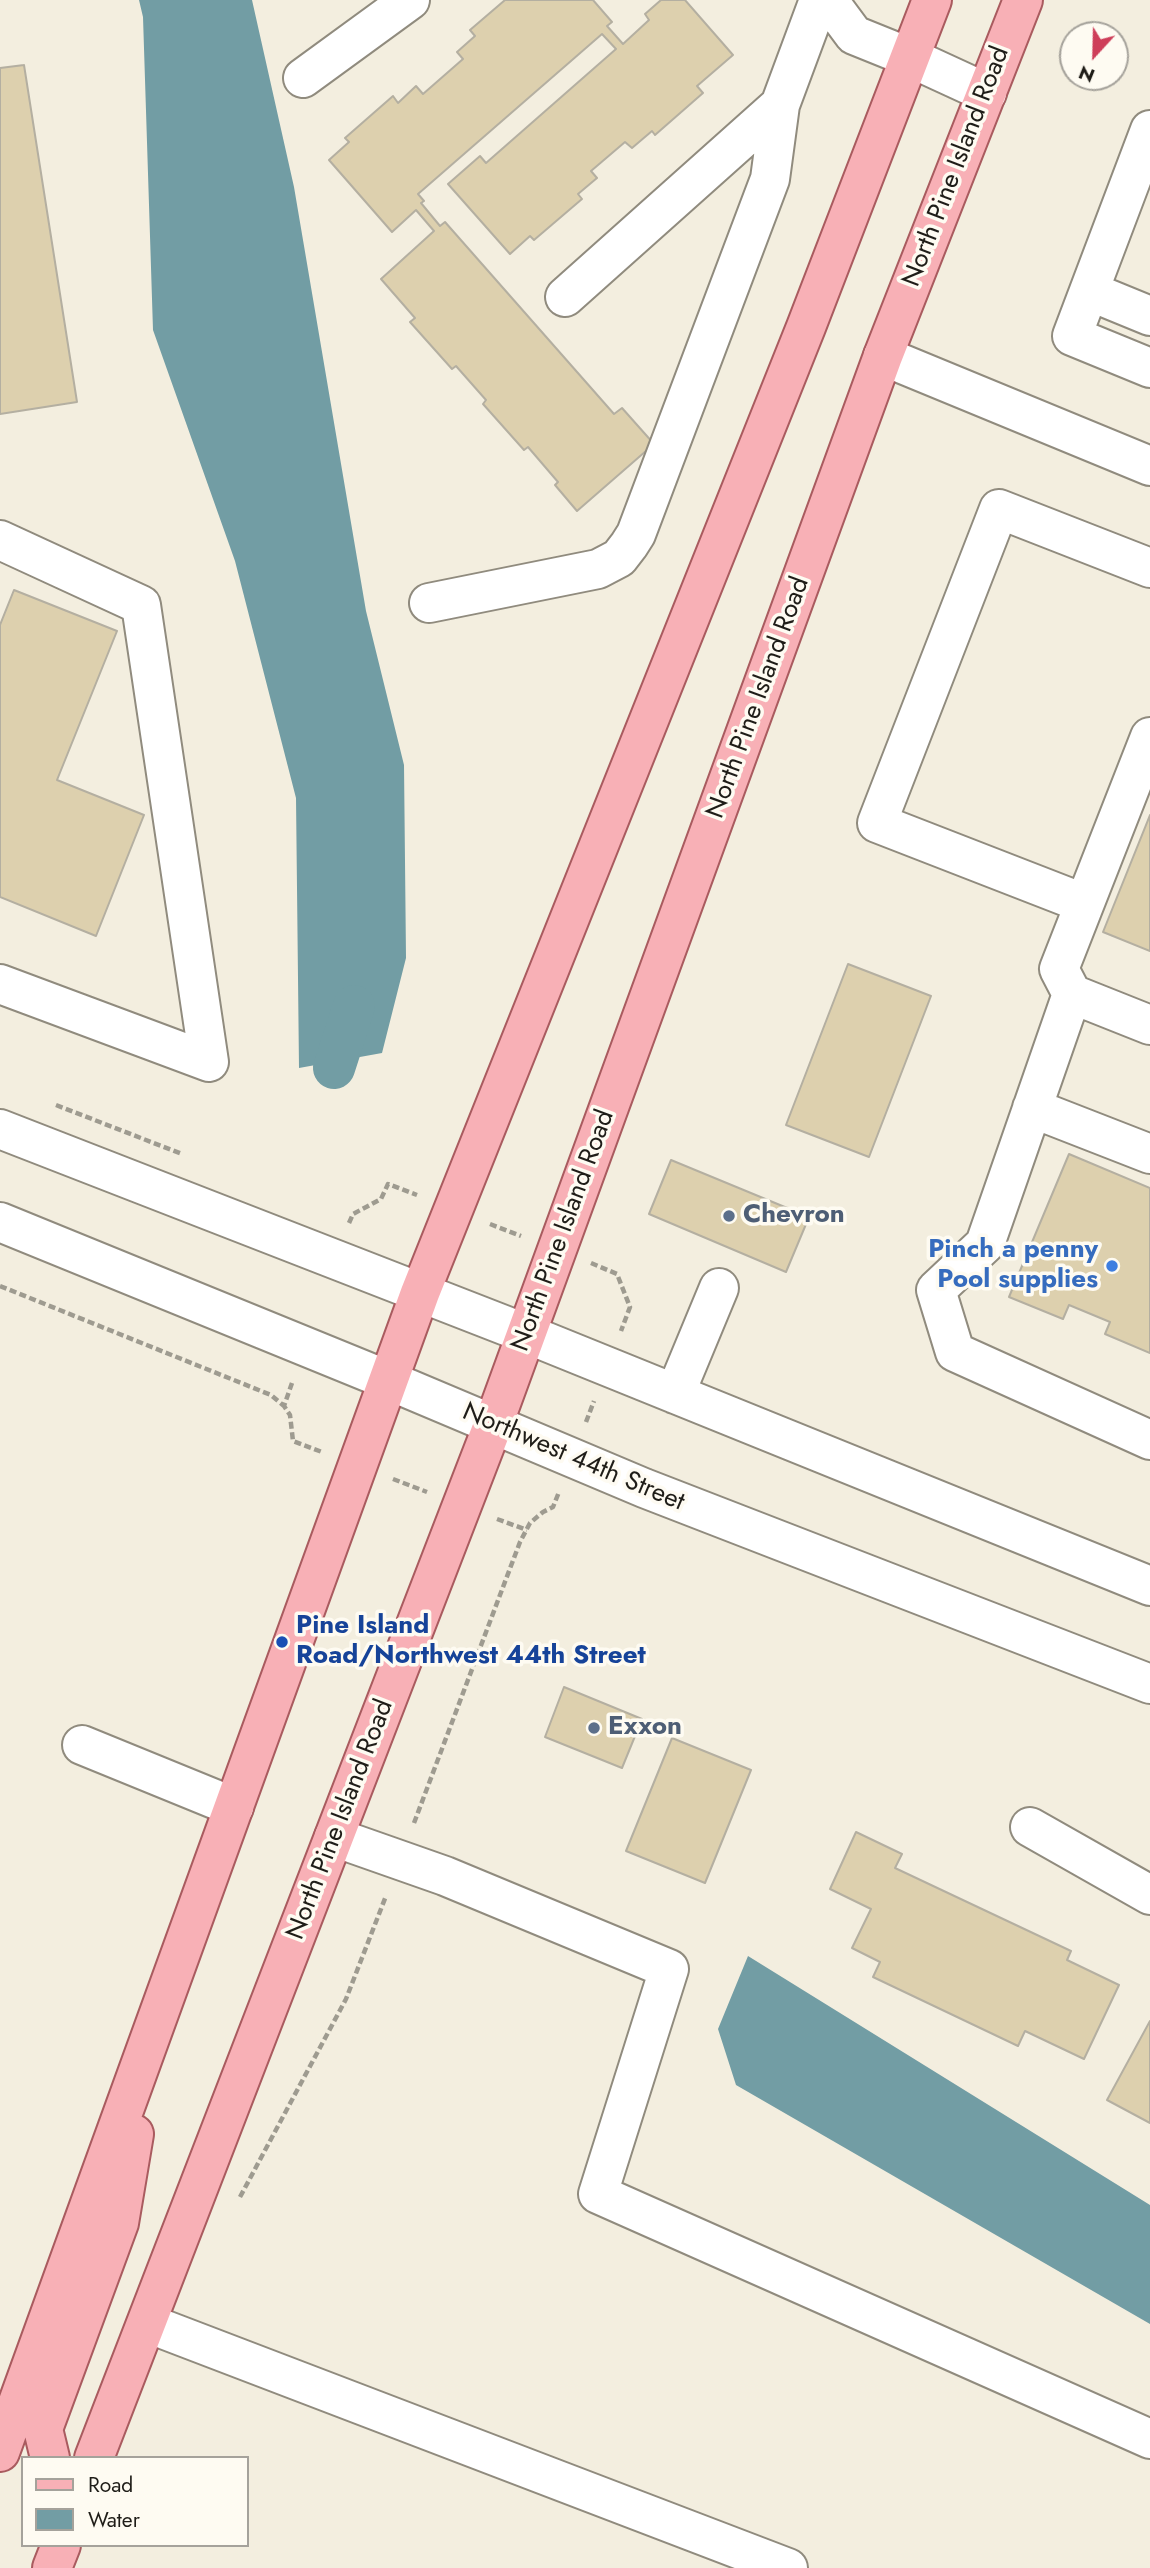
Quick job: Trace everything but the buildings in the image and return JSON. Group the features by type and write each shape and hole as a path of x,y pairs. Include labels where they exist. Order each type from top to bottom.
{"main road":[{"path":"0,2452 420,1293 932,0"},
{"name":"North Pine Island Road","path":"95,2456 493,1424 883,356 1023,0"},
{"path":"50,2456 43,2429 119,2223 150,2039"},
{"path":"52,2568 60,2547"}],"street":[{"path":"303,78 410,0"},
{"path":"429,603 598,569 619,558 629,545 636,534 770,179 780,105 819,0"},
{"path":"828,0 854,35 987,93"},
{"path":"565,297 780,105"},
{"path":"1150,130 1072,336 1150,368"},
{"path":"1089,291 1150,316"},
{"path":"883,356 1150,466"},
{"path":"1083,903 877,823 999,509 1150,568"},
{"path":"0,540 141,605 209,1062 0,984"},
{"path":"1150,737 1059,969 1072,994 1150,1025"},
{"path":"1072,994 985,1244 936,1290 955,1352 1150,1440"},
{"path":"1032,1108 1150,1154"},
{"path":"0,1129 527,1334 1150,1586"},
{"name":"Northwest 44th Street","path":"0,1222 747,1529 1150,1684"},
{"path":"675,1394 719,1288"},
{"path":"82,1745 234,1807"},
{"path":"1030,1827 1150,1895"},
{"path":"334,1837 445,1876 669,1969 598,2194 1150,2439"},
{"path":"147,2323 788,2568"}],"path":[{"path":"235,2206 346,2000 520,1542 530,1523 554,1507 630,1307 617,1274 388,1184 381,1199 353,1214 336,1260"},
{"path":"0,1286 271,1395 290,1415 293,1441 527,1530"},
{"path":"284,1406 305,1346"}],"water":[{"path":"139,0 252,0 294,187 366,611 404,765 406,958 382,1053 299,1068 296,798 235,561 153,330 143,17"},
{"path":"748,1956 1150,2205 1150,2324 736,2085 718,2029"}],"waterway":[{"path":"334,1068 354,1006"}],"place":[{"name":"Chevron","path":"729,1216"},
{"name":"Pinch a penny Pool supplies","path":"1112,1266"},
{"name":"Pine Island Road/Northwest 44th Street","path":"282,1642"},
{"name":"Exxon","path":"594,1728"}]}
